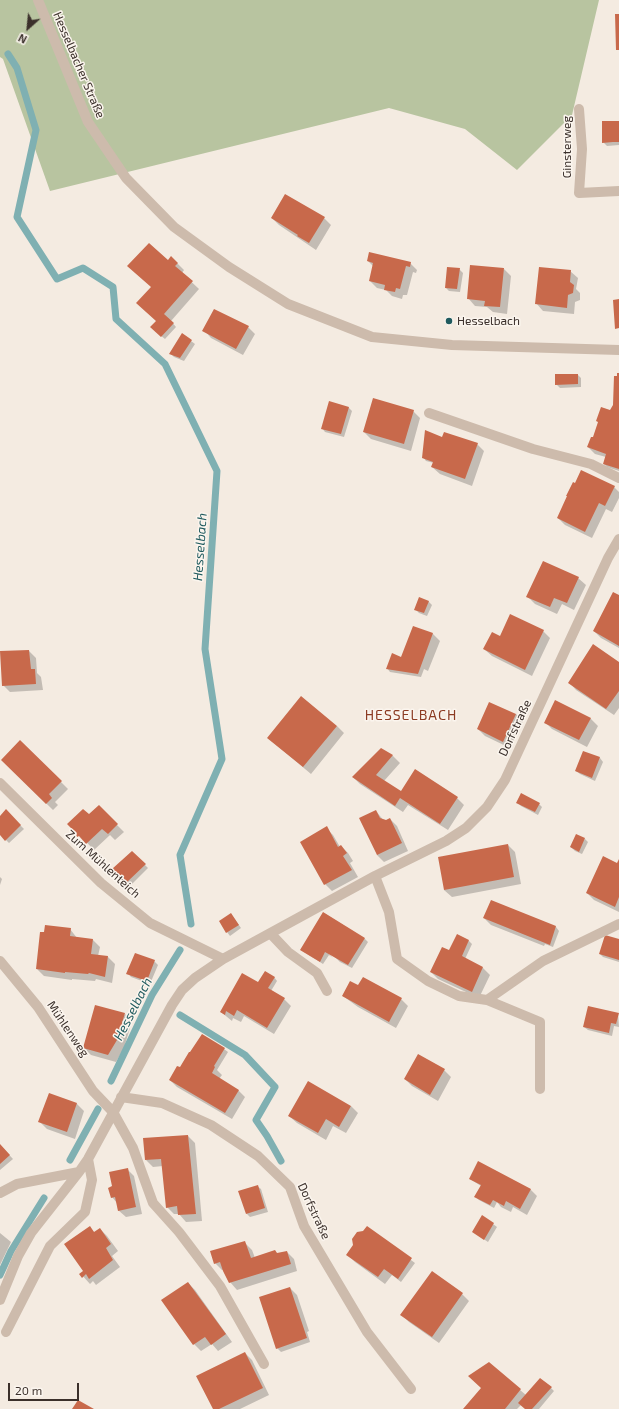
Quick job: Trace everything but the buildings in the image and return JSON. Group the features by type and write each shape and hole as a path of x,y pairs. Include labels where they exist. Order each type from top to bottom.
{"street":[{"name":"Hesselbacher Straße","path":"38,0 88,122 126,178 174,227 228,267 288,304 372,337 452,345 619,350"},
{"name":"Ginsterweg","path":"579,109 582,150 579,193 619,191"},
{"path":"429,413 532,449 591,464 619,478"},
{"name":"Dorfstraße","path":"0,1300 18,1256 31,1233 88,1159 172,1005 182,990 195,978 223,959 375,876 446,841 466,828 487,807 505,780 608,558 619,539"},
{"name":"Zum Mühlenteich","path":"0,783 101,883 150,923 223,959"},
{"path":"375,876 389,912 397,959 428,981 459,996 487,1000 540,1022 540,1089"},
{"path":"487,1000 543,961 619,924"},
{"path":"271,934 288,952 317,973 327,991"},
{"name":"Mühlenweg","path":"0,961 38,1007 93,1091 113,1112"},
{"name":"Dorfstraße","path":"121,1097 162,1103 211,1126 258,1156 290,1187 304,1226 367,1332 411,1388"},
{"path":"113,1112 133,1148 152,1203 179,1232 220,1286 264,1364"},
{"path":"6,1332 50,1246 85,1212 92,1180 88,1159"},
{"path":"0,1192 17,1184 79,1172"}],"green space":[{"path":"0,0 599,0 572,115 517,170 465,129 389,108 50,191 3,59 0,57"}],"waterway":[{"name":"Hesselbach","path":"8,54 17,68 36,130 17,217 57,279 83,268 113,287 116,319 165,364 217,471 205,649 222,759 180,855 191,924"},
{"name":"Hesselbach","path":"111,1081 152,995 180,950"},
{"path":"180,1015 245,1055 275,1087 256,1120 281,1161"},
{"name":"Hesselbach","path":"70,1160 98,1109"},
{"name":"Hesselbach","path":"0,1275 11,1251 44,1198"}],"place":[{"name":"Hesselbach","path":"449,321"}],"district":[{"name":"HESSELBACH","path":"411,715"}]}
